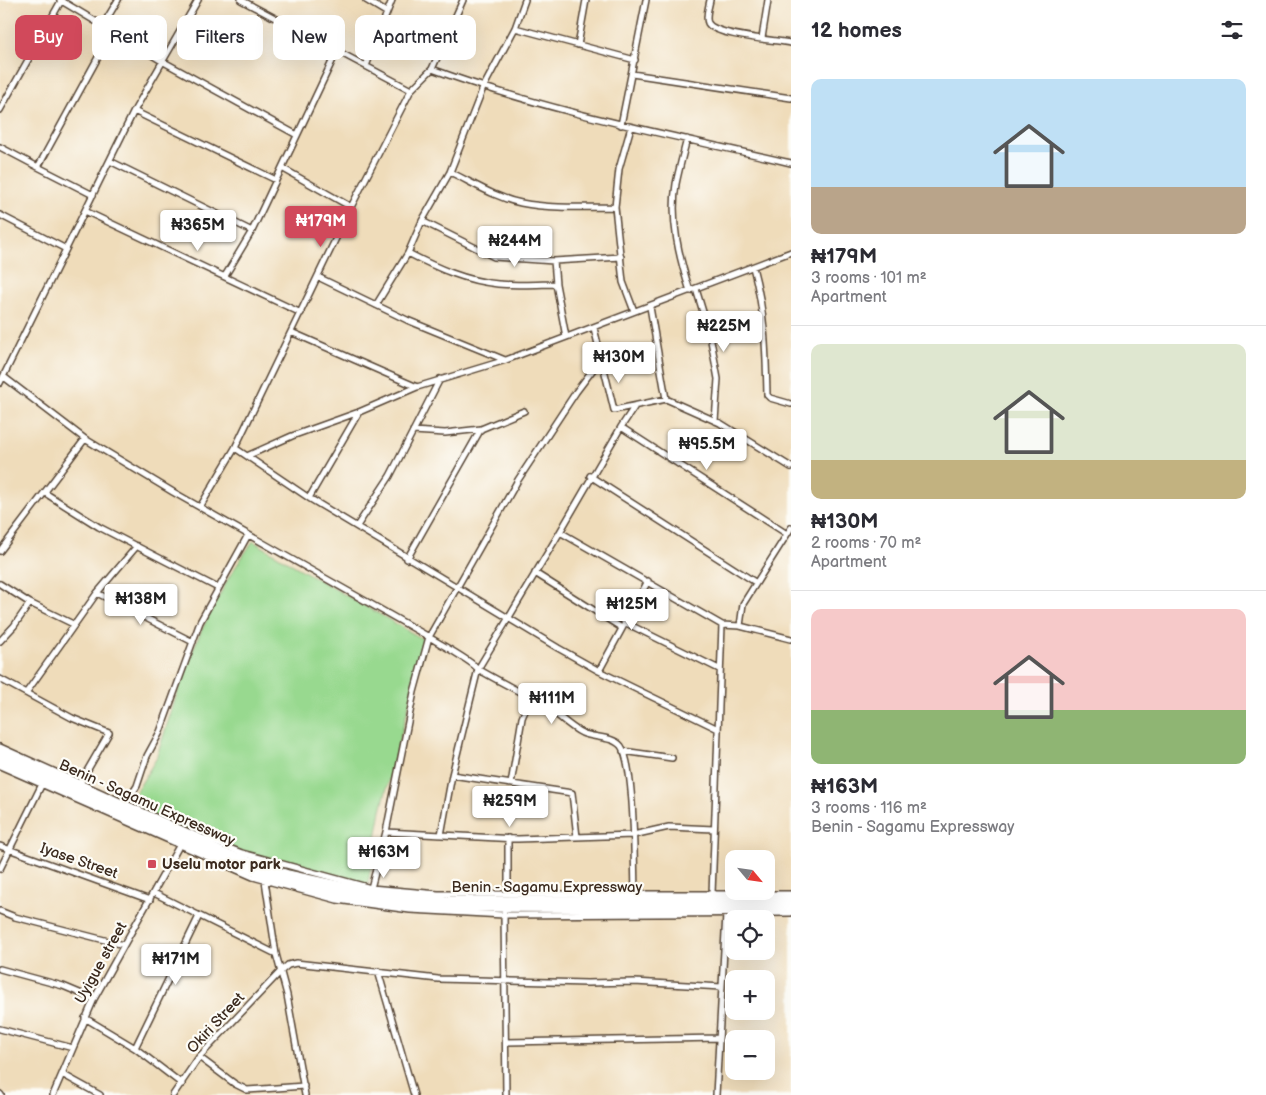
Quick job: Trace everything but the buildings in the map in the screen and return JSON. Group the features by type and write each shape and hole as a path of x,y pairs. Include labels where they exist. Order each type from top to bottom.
{"highway":[{"name":"Benin - Sagamu Expressway","path":"0,753 223,853 288,875 379,895 448,904 791,900"},
{"path":"0,761 173,838 248,869 334,894 400,904 448,904 504,911 791,908"}],"street":[{"path":"0,110 61,0 92,18"},
{"path":"110,15 118,0"},
{"path":"0,383 134,111 198,0"},
{"path":"241,0 273,17"},
{"path":"366,0 386,12"},
{"path":"366,66 392,0"},
{"path":"200,508 235,448 351,207 411,90 432,69 463,0"},
{"path":"376,306 408,253 422,221 450,172 483,88 515,28 525,0"},
{"path":"578,44 586,0"},
{"path":"621,125 646,0"},
{"path":"710,0 707,20 709,25 721,32 791,43"},
{"path":"762,38 768,0"},
{"path":"515,28 635,60"},
{"path":"345,55 411,90"},
{"path":"38,167 97,60"},
{"path":"225,276 252,231 333,60"},
{"path":"162,61 298,134"},
{"path":"432,69 483,88 621,125 791,163"},
{"path":"632,74 791,98"},
{"path":"134,111 276,180"},
{"path":"631,127 619,169 614,207 623,282 634,311"},
{"path":"687,139 676,186 675,222 679,254 710,335 718,379 715,421"},
{"path":"0,147 93,195"},
{"path":"110,161 252,231"},
{"path":"282,168 351,207"},
{"path":"450,172 497,195 521,203 558,207 614,207"},
{"path":"85,211 301,313"},
{"path":"0,215 66,250"},
{"path":"422,221 494,257 554,261 621,257"},
{"path":"247,456 292,436 360,412 417,386 506,360 791,252"},
{"path":"408,253 438,269 471,279 499,284 556,284"},
{"path":"554,261 556,284 566,337"},
{"path":"753,266 762,304 766,336 767,395 770,398 791,404"},
{"path":"318,277 376,306 506,360"},
{"path":"650,307 666,398"},
{"path":"594,328 608,381 612,408 617,411 666,398 715,421 791,467"},
{"path":"291,332 417,386"},
{"path":"371,888 386,832 414,692 429,636 518,480 576,392 601,359"},
{"path":"4,378 85,439 200,508 429,636 456,655 474,664 478,669 547,707 573,728 584,734 612,740 621,746 627,762 633,806 635,894"},
{"path":"357,526 390,476 440,379"},
{"path":"441,835 452,774 478,669 560,532 590,476 635,406"},
{"path":"413,431 445,433 481,429 524,411"},
{"path":"309,498 360,412"},
{"path":"621,427 787,534"},
{"path":"407,559 481,429"},
{"path":"0,551 85,439"},
{"path":"235,448 309,498 357,526 407,559 509,616 599,671 718,729"},
{"path":"590,476 755,582"},
{"path":"45,493 99,527 218,588"},
{"path":"740,626 743,604 755,582 791,528"},
{"path":"560,532 722,625 740,626 791,639"},
{"path":"126,803 137,786 147,756 160,732 200,622 248,535"},
{"path":"26,693 73,624 97,593 121,567 136,546"},
{"path":"535,573 622,628"},
{"path":"599,671 648,581"},
{"path":"0,584 30,603 73,624"},
{"path":"97,593 194,642"},
{"path":"0,641 14,626 30,603"},
{"path":"624,622 719,669"},
{"path":"712,894 722,625"},
{"path":"0,679 72,718 109,733 80,783"},
{"path":"511,784 522,718 530,698"},
{"path":"0,747 192,834 242,853 371,888 438,894 791,894"},
{"path":"623,751 672,758"},
{"path":"0,766 179,846 265,881 337,900 378,906 504,911 725,914"},
{"path":"452,774 572,793 577,837"},
{"path":"0,869 42,784"},
{"path":"386,832 508,838 633,835 669,827 714,829"},
{"path":"508,838 508,894"},
{"name":"Iyase Street","path":"0,846 150,900"},
{"name":"Uyigue street","path":"53,1095 94,999 179,846"},
{"path":"265,881 276,954 306,1095"},
{"path":"154,893 276,954"},
{"path":"0,911 23,919 124,945"},
{"path":"504,911 507,1042 506,1095"},
{"path":"775,913 791,913"},
{"path":"135,1048 199,916"},
{"path":"716,1095 725,932"},
{"path":"281,971 288,965 296,963 438,979 505,982 634,982 722,987"},
{"path":"0,969 63,986 94,999"},
{"name":"Okiri Street","path":"173,1095 199,1057 281,971"},
{"path":"378,971 414,1095"},
{"path":"85,1018 135,1048 182,1084"},
{"path":"0,1029 73,1048"},
{"path":"507,1042 719,1038"},
{"path":"199,1057 235,1084 247,1090 304,1086"},
{"path":"62,1074 100,1095"}],"green space":[{"path":"253,541 426,641 381,810 367,889 292,872 200,841 127,807 156,759 185,669 202,629 229,577"}],"place":[{"name":"Uselu motor park","path":"152,864"}]}
